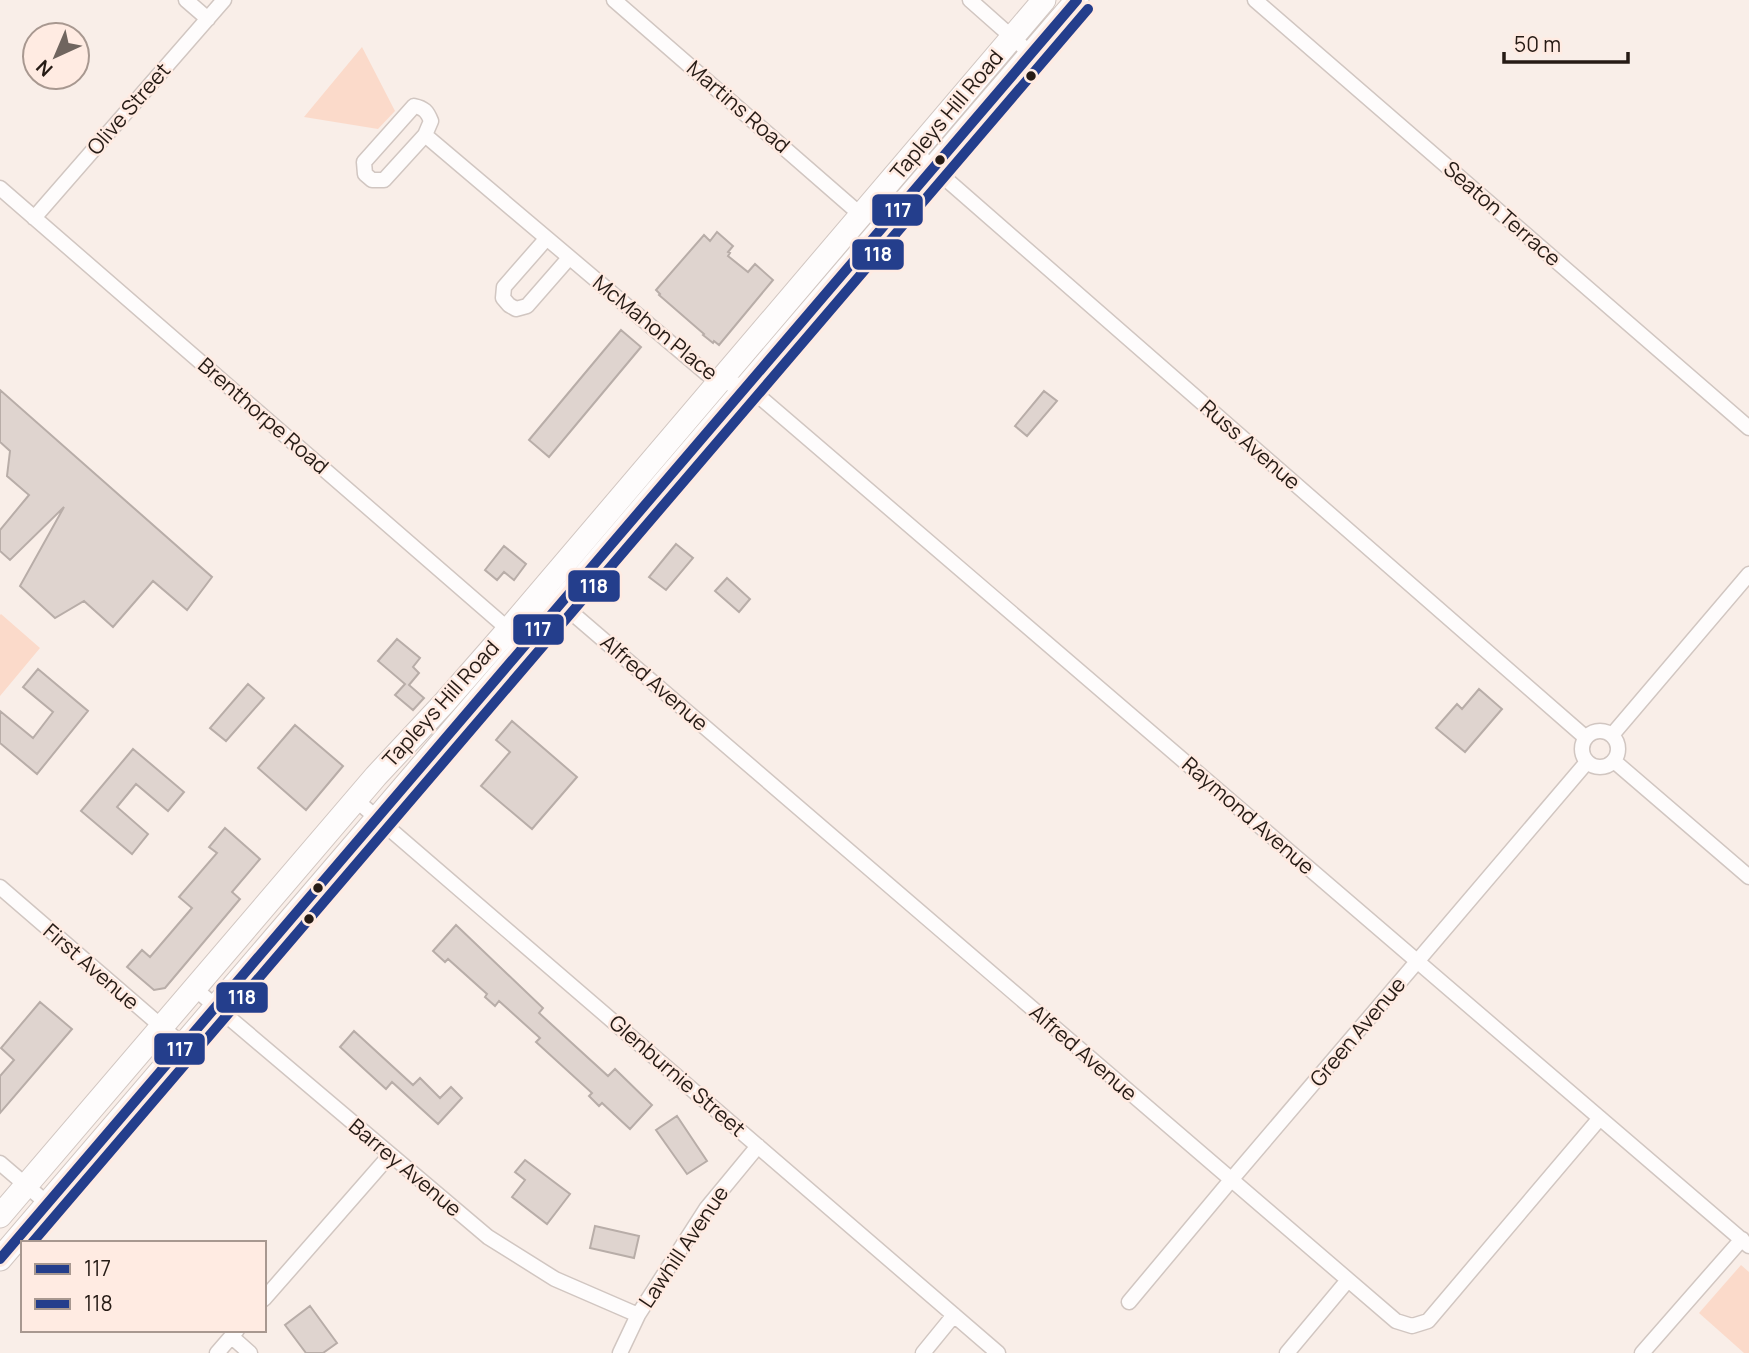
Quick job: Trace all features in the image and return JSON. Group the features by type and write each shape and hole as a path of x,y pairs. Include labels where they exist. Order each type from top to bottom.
{"main road":[{"name":"Tapleys Hill Road","path":"552,596 719,382 1044,0"},
{"name":"Tapleys Hill Road","path":"0,1259 378,818 517,637 552,596 747,386 1077,0"},
{"name":"Tapleys Hill Road","path":"0,1216 376,776 445,702 517,637"}],"street":[{"path":"186,0 208,19"},
{"name":"Olive Street","path":"34,218 224,0"},
{"name":"Martins Road","path":"614,0 862,215"},
{"path":"970,0 1031,54"},
{"name":"Seaton Terrace","path":"1255,0 1749,428"},
{"path":"414,106 423,108 428,113 431,121 425,135 384,180 372,180 365,174 364,162 414,106"},
{"name":"McMahon Place","path":"425,135 706,373 719,382 747,386"},
{"name":"Russ Avenue","path":"915,152 1585,737"},
{"name":"Brenthorpe Road","path":"0,188 517,637"},
{"path":"547,239 504,287 503,298 509,305 516,309 527,306 569,258"},
{"name":"Raymond Avenue","path":"747,386 1745,1243"},
{"path":"1612,734 1749,574"},
{"name":"Alfred Avenue","path":"552,596 1396,1321 1412,1326 1428,1321 1600,1118"},
{"path":"1595,731 1612,734 1618,744 1614,761 1604,767 1587,762 1581,747 1585,737 1595,731"},
{"path":"1614,761 1749,877"},
{"name":"Green Avenue","path":"1129,1302 1587,762"},
{"name":"Glenburnie Street","path":"356,800 998,1353"},
{"name":"First Avenue","path":"0,887 183,1045"},
{"name":"Barrey Avenue","path":"194,988 488,1237 555,1279 638,1315"},
{"name":"Lawhill Avenue","path":"620,1353 638,1315 706,1209 758,1146"},
{"path":"266,1297 390,1155"},
{"path":"0,1163 47,1204"},
{"path":"1642,1353 1745,1243"},
{"path":"1287,1353 1348,1280"},
{"path":"923,1353 954,1315"},
{"path":"218,1353 234,1334 250,1353"}],"shaded area":[{"path":"362,47 395,111 378,129 304,117"},
{"path":"0,615 40,648 0,696"},
{"path":"1741,1265 1749,1272 1749,1353 1744,1353 1699,1313"}],"building":[{"path":"717,232 733,246 728,256 748,272 755,264 773,280 719,345 703,335 656,290 704,235 710,241"},
{"path":"621,330 641,347 549,457 529,440"},
{"path":"0,390 212,577 187,610 153,581 113,627 84,601 55,618 20,586 64,507 10,560 0,551 0,530 29,495 7,476 10,451 0,442"},
{"path":"1044,391 1057,401 1027,436 1015,426"},
{"path":"676,544 693,558 666,590 649,577"},
{"path":"504,546 526,564 514,580 504,572 497,580 485,570"},
{"path":"727,578 750,599 739,612 715,591"},
{"path":"397,639 420,658 413,667 419,673 409,685 424,698 413,710 395,695 405,684 378,661"},
{"path":"38,669 88,711 37,774 0,743 0,711 33,738 53,712 23,687"},
{"path":"248,684 264,698 226,741 210,728"},
{"path":"1479,689 1502,709 1465,752 1436,728 1457,704 1462,709"},
{"path":"512,721 577,777 532,829 481,786 510,752 496,740"},
{"path":"295,725 343,766 306,810 258,768"},
{"path":"133,749 184,792 168,811 136,784 117,807 148,834 132,854 81,811"},
{"path":"225,828 260,859 232,892 240,899 165,988 154,990 127,967 142,950 150,957 192,908 179,897 217,853 209,847"},
{"path":"456,925 543,1008 539,1013 608,1076 615,1069 652,1105 630,1129 602,1103 599,1106 589,1096 592,1093 536,1042 540,1038 499,1001 495,1006 485,997 487,994 448,959 445,962 433,951"},
{"path":"40,1002 72,1029 0,1113 0,1076 14,1060 1,1048"},
{"path":"354,1031 413,1085 420,1078 440,1098 451,1087 462,1098 438,1124 392,1082 386,1089 340,1047"},
{"path":"677,1116 707,1161 687,1174 656,1130"},
{"path":"525,1160 570,1194 547,1224 512,1197 525,1180 515,1172"},
{"path":"595,1226 639,1236 634,1258 590,1248"},
{"path":"310,1306 337,1343 323,1353 306,1353 285,1325"}],"transit line":[{"name":"117","path":"0,1259 1077,0"},
{"name":"118","path":"34,1241 1088,9"}]}
